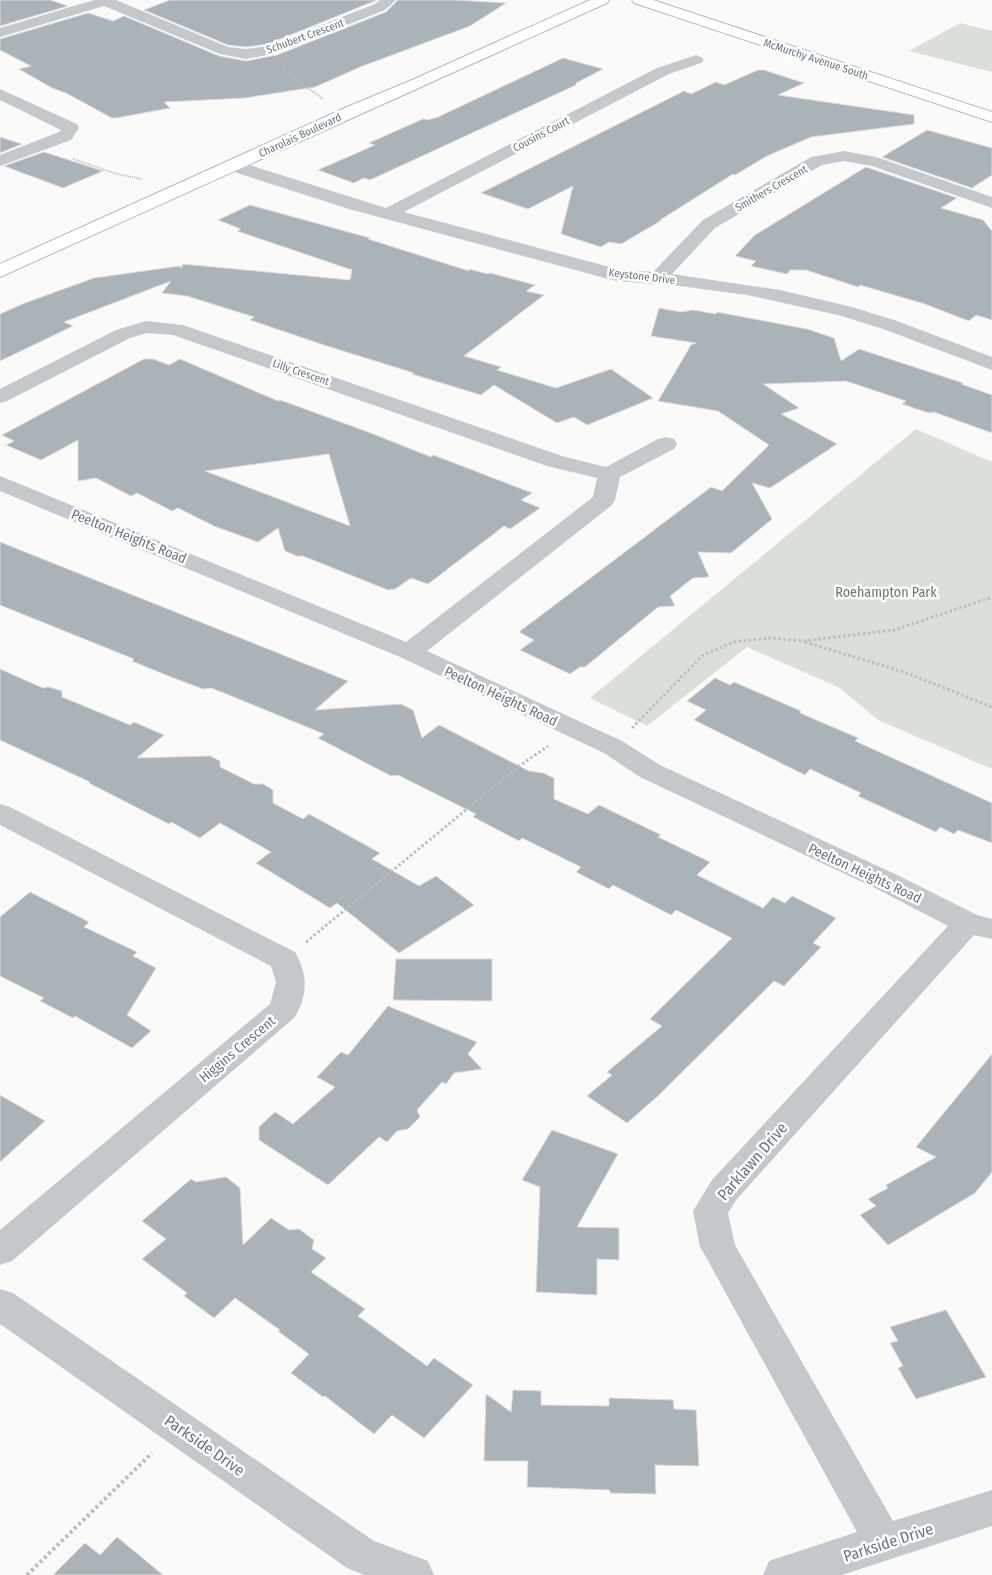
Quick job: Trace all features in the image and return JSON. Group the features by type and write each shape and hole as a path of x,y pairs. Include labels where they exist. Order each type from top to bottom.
{"street":[{"name":"Schubert Crescent","path":"107,1 225,51 246,54 271,50 380,7 389,0"},
{"name":"Charolais Boulevard","path":"0,271 181,188 234,166 353,110 418,83 602,0"},
{"name":"McMurchy Avenue South","path":"639,0 992,117"},
{"path":"0,33 107,1"},
{"name":"Cousins Court","path":"387,214 662,70 696,60"},
{"path":"0,94 71,128 65,136 0,161"},
{"name":"Smithers Crescent","path":"658,278 709,224 817,161 844,156 876,162 992,203"},
{"name":"Keystone Drive","path":"234,166 355,206 616,275 658,278 798,300 874,320 992,364"},
{"name":"Lilly Crescent","path":"0,397 122,334 146,327 176,329 555,461 609,474"},
{"path":"408,652 604,500 609,474 666,444"},
{"name":"Peelton Heights Road","path":"0,483 408,652 613,747 650,771 980,926"},
{"path":"0,813 284,960"},
{"name":"Parklawn Drive","path":"884,1543 718,1248 710,1211 724,1190 980,926"},
{"name":"Higgins Crescent","path":"0,1251 284,1009 291,982 284,960"},
{"name":"Parkside Drive","path":"0,1304 361,1555 414,1575"},
{"name":"Parkside Drive","path":"783,1575 992,1508"}],"path":[{"path":"258,52 328,103 353,110"},
{"path":"37,146 117,174 181,188"},
{"path":"802,641 894,630 992,597"},
{"path":"613,747 702,656 734,642 770,638 802,641 904,672 992,708"},
{"path":"284,960 518,767 554,742"},
{"path":"27,1575 179,1427"}],"green space":[{"path":"960,23 992,31 992,72 909,51"},
{"name":"Roehampton Park","path":"916,429 992,462 992,769 878,720 840,688 747,647 647,726 590,698"}],"building":[{"path":"0,0 50,0 68,6 0,26"},
{"path":"170,0 377,0 268,44 246,47 228,45 144,10"},
{"path":"398,0 456,0 506,3 470,26 360,67 315,87 245,98 164,102 170,108 116,118 112,118 66,93 52,88 19,69 31,66 0,50 0,39 88,13 113,21 124,16 219,56 246,61 277,55 386,12"},
{"path":"563,58 603,69 576,83 576,85 370,180 364,178 354,183 318,170 375,145 369,143 423,119 427,120 438,117"},
{"path":"758,70 764,70 804,83 778,95 914,115 914,124 811,137 767,156 735,175 733,174 621,244 609,242 601,247 561,234 573,186 528,209 481,193 684,91 691,94 716,82 724,85"},
{"path":"927,130 992,148 992,175 972,188 882,157"},
{"path":"0,137 22,144 0,153"},
{"path":"44,152 103,171 63,188 4,166"},
{"path":"866,167 957,198 941,208 983,220 992,231 992,320 976,315 969,321 925,304 860,285 858,287 806,270 790,270 787,274 751,266 756,261 735,256 755,235"},
{"path":"250,205 370,238 368,239 469,271 469,269 490,273 535,285 526,291 544,295 464,356 501,367 497,370 556,388 611,369 653,398 587,425 574,417 557,423 494,385 481,395 250,320 254,317 187,296 162,293 171,281 64,322 73,326 0,361 0,314 94,278 180,266 181,268 183,264 350,280 352,270 237,231 241,229 218,220"},
{"path":"659,308 681,312 693,310 716,314 717,312 807,329 834,338 841,361 859,349 963,383 961,384 992,395 992,433 934,412 929,413 902,404 906,401 846,381 763,384 799,408 781,414 837,444 770,488 752,483 772,519 731,553 698,552 709,577 693,578 670,596 675,606 658,607 585,667 580,667 570,674 520,650 534,640 519,632 711,487 722,491 769,445 718,411 658,401 691,345 696,343 651,336"},
{"path":"144,359 153,359 169,365 180,359 278,401 280,400 368,432 431,457 433,455 532,493 521,500 540,508 510,529 504,526 428,584 411,578 395,589 388,590 303,556 297,556 285,551 278,528 258,542 214,526 178,508 172,511 137,493 131,496 96,478 78,481 78,440 41,460 6,445 14,441 2,435","holes":["329,454 350,526 205,471"]},
{"path":"0,542 348,681 315,710 401,704 413,710 422,738 439,725 529,771 543,773 554,778 554,799 588,814 599,805 661,835 658,837 710,862 697,875 763,908 773,897 785,903 792,896 836,918 813,943 821,947 784,986 774,981 659,1095 627,1123 587,1096 612,1075 607,1072 662,1026 650,1019 732,938 676,910 671,915 613,885 609,889 576,872 581,867 522,838 519,841 473,817 476,814 398,775 391,776 318,738 324,734 211,688 203,689 171,677 132,661 134,659 0,605"},
{"path":"0,669 43,688 49,687 62,691 62,697 130,725 134,722 164,735 137,758 210,756 220,761 220,767 254,784 263,784 273,790 273,803 303,819 309,814 380,853 372,859 419,886 436,876 474,905 399,953 337,903 330,908 256,863 271,852 220,823 200,838 171,822 169,824 90,782 0,740"},
{"path":"715,678 730,685 734,682 801,711 800,713 858,738 855,741 992,803 992,843 958,830 954,834 940,827 936,832 858,796 861,793 810,769 805,775 694,720 706,710 687,701"},
{"path":"30,892 89,922 84,927 137,952 133,956 156,968 127,1015 151,1031 132,1048 75,1016 73,1018 40,1001 44,998 0,976 0,917"},
{"path":"396,959 492,959 492,1001 393,1000"},
{"path":"388,1006 477,1042 468,1054 482,1069 454,1073 446,1084 442,1082 417,1110 420,1117 408,1129 397,1131 387,1142 379,1137 328,1185 259,1140 259,1127 275,1112 293,1124 335,1087 317,1077 341,1052 348,1055"},
{"path":"992,1054 992,1172 975,1193 888,1245 860,1215 876,1206 868,1199 888,1188 886,1185 936,1157 916,1147"},
{"path":"0,1095 45,1121 0,1162"},
{"path":"552,1130 618,1154 577,1227 619,1228 619,1260 597,1259 597,1295 536,1292 540,1187 522,1180"},
{"path":"226,1177 240,1188 243,1245 271,1218 289,1230 299,1229 314,1240 312,1249 326,1258 311,1272 365,1309 358,1316 427,1366 434,1358 473,1385 424,1438 392,1415 374,1434 325,1396 323,1397 291,1373 309,1354 278,1331 280,1330 235,1298 214,1318 184,1296 187,1293 142,1259 166,1239 142,1221 191,1179 196,1182"},
{"path":"946,1310 986,1377 916,1399 898,1368 903,1366 890,1343 898,1341 890,1327"},
{"path":"513,1390 541,1391 541,1405 609,1406 609,1398 673,1400 674,1409 696,1410 699,1466 655,1465 656,1494 610,1493 610,1490 527,1487 528,1461 484,1461 486,1394 511,1412"},
{"path":"117,1537 163,1575 53,1575 85,1543 100,1555"}]}
